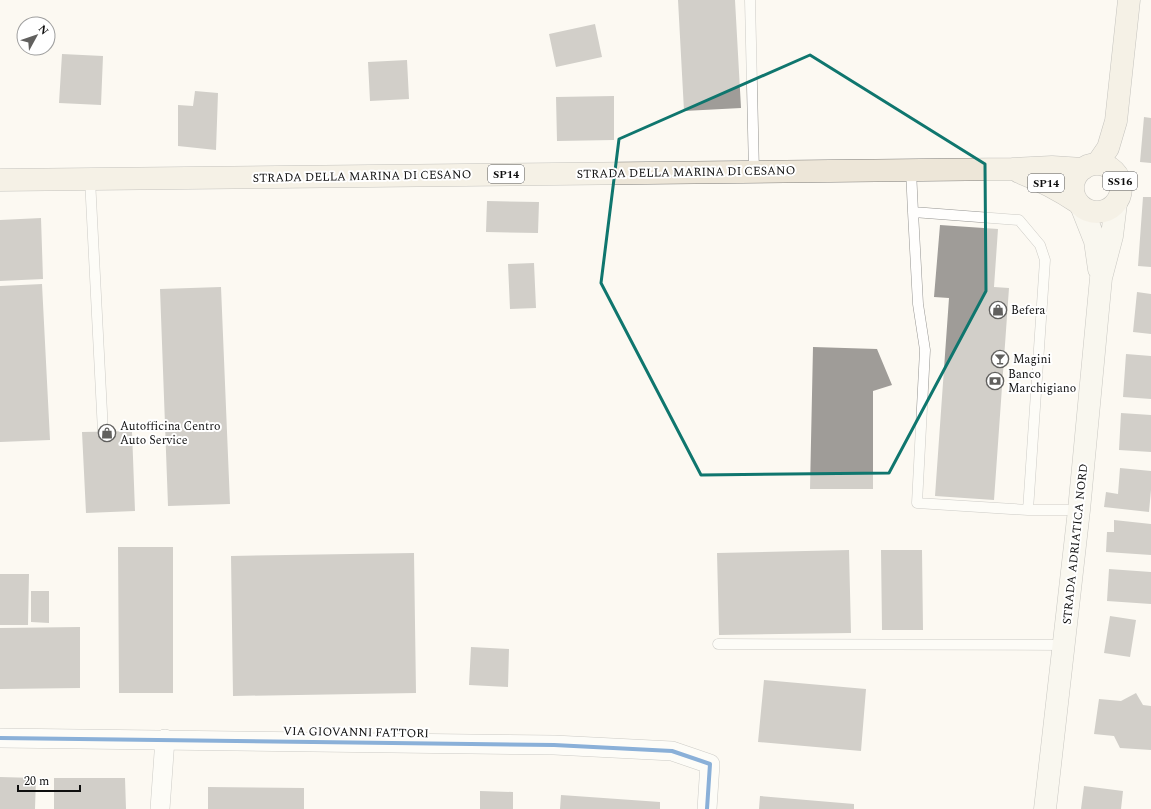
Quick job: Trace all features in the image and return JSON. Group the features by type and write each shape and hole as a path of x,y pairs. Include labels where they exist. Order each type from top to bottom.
{"main road":[{"name":"STRADA ADRIATICA NORD","path":"1101,278 1095,241 1080,205 1073,196 1074,181 1077,174 1090,166 1108,148 1116,121 1129,0"},
{"name":"STRADA ADRIATICA NORD","path":"1045,809 1079,510 1101,278 1112,236 1116,203 1120,196 1121,189 1120,181 1122,153 1116,121"},
{"name":"SS16","path":"1090,166 1104,165 1116,174 1120,181"},
{"name":"STRADA DELLA MARINA DI CESANO","path":"0,180 1012,169 1090,166"},
{"name":"STRADA DELLA MARINA DI CESANO","path":"1012,169 1062,191 1080,205"},
{"name":"SS16","path":"1080,205 1089,211 1096,213 1111,208 1116,203"}],"street":[{"name":"VIA GIOVANNI FATTORI","path":"0,738 554,745 672,752 710,764 707,809"},
{"path":"160,809 165,739"}],"lane":[{"path":"750,0 754,172"},
{"path":"911,170 918,304 925,350 917,503 1028,510 1079,510"},
{"path":"90,179 103,432"},
{"path":"913,212 1018,220 1040,245 1045,260 1028,510"},
{"path":"718,644 1064,645"}],"highlighted area":[{"path":"810,55 985,164 986,291 889,473 701,475 601,283 619,139"}],"building":[{"path":"678,0 735,0 741,108 684,111"},
{"path":"595,24 602,57 556,67 549,34"},
{"path":"62,54 103,56 101,105 59,103"},
{"path":"407,60 409,99 370,101 368,62"},
{"path":"195,91 218,93 216,150 178,146 178,105 193,106"},
{"path":"614,96 614,140 557,141 556,97"},
{"path":"1144,117 1151,118 1151,163 1140,162"},
{"path":"1143,197 1151,197 1151,267 1138,266"},
{"path":"487,201 539,202 538,233 486,232"},
{"path":"41,218 43,279 0,281 0,220"},
{"path":"940,225 998,229 994,287 1009,288 994,500 935,496 949,298 934,297"},
{"path":"534,263 536,308 510,309 508,264"},
{"path":"42,284 50,440 0,442 0,286"},
{"path":"221,287 230,504 168,506 160,289"},
{"path":"1137,292 1151,294 1151,334 1133,332"},
{"path":"813,347 877,349 892,385 873,391 873,489 810,489"},
{"path":"1126,354 1151,356 1151,399 1123,397"},
{"path":"1121,413 1151,415 1151,452 1119,450"},
{"path":"132,431 135,511 86,513 82,432"},
{"path":"1120,468 1151,471 1149,512 1104,507 1106,492 1118,494"},
{"path":"1114,520 1151,524 1151,555 1106,552 1107,532 1114,532"},
{"path":"118,547 173,547 173,693 119,693"},
{"path":"849,550 851,633 719,635 717,553"},
{"path":"881,550 922,550 923,630 882,630"},
{"path":"414,553 416,693 233,696 231,556"},
{"path":"1109,569 1151,572 1151,604 1107,601"},
{"path":"0,574 29,574 28,625 0,625"},
{"path":"31,591 49,591 49,623 31,622"},
{"path":"1110,616 1136,620 1130,657 1104,653"},
{"path":"80,627 80,688 0,689 0,628"},
{"path":"471,647 509,649 508,687 469,685"},
{"path":"764,680 866,689 861,751 758,742"},
{"path":"1136,693 1143,705 1151,706 1151,750 1120,748 1114,736 1094,734 1099,699 1121,701"},
{"path":"0,777 36,778 35,809 0,809"},
{"path":"54,778 125,778 126,809 54,809"},
{"path":"1084,786 1123,791 1121,809 1081,809"},
{"path":"208,787 304,788 304,809 208,809"},
{"path":"480,791 513,792 513,809 480,809"},
{"path":"561,795 660,802 660,809 560,809"},
{"path":"760,796 854,804 854,809 759,809"}],"cycle path":[{"path":"0,738 554,745 672,751 710,764 707,809"}],"place":[{"name":"Befera","path":"998,310"},
{"name":"Magini","path":"1000,359"},
{"name":"Banco Marchigiano","path":"995,381"},
{"name":"Autofficina Centro Auto Service","path":"107,433"}]}
